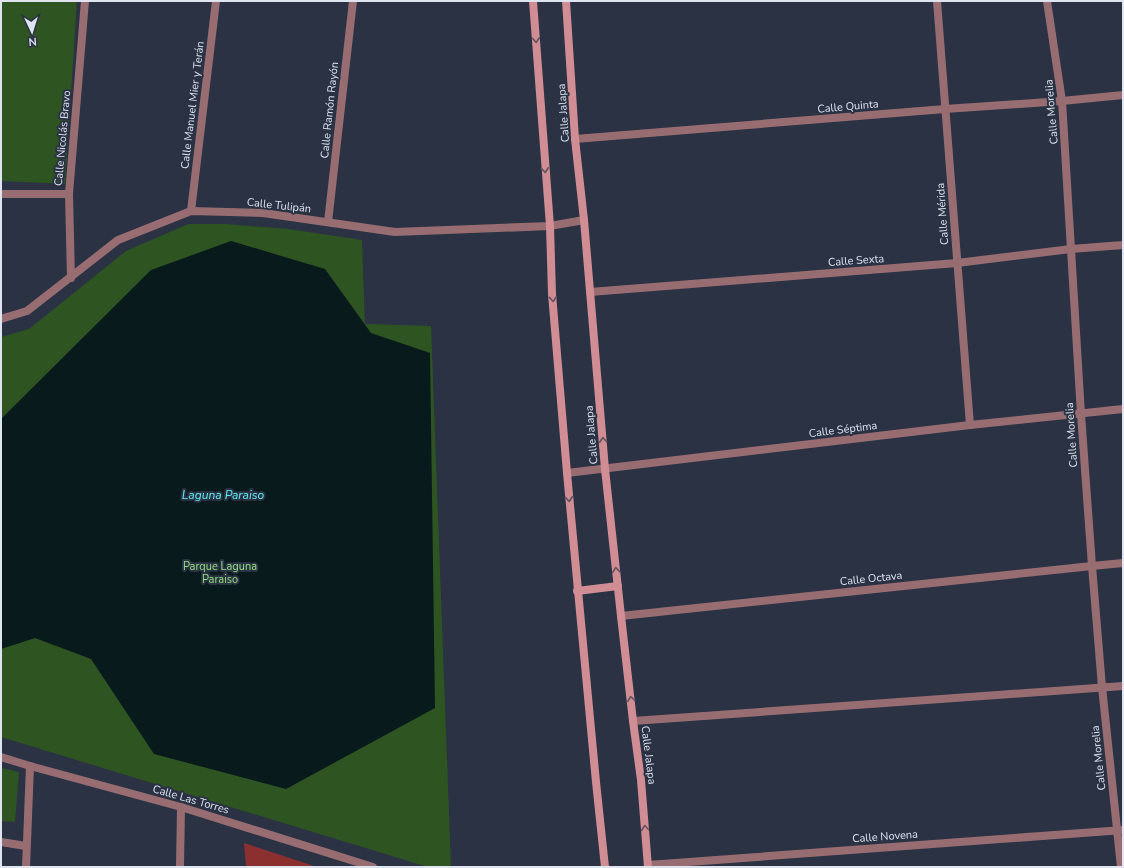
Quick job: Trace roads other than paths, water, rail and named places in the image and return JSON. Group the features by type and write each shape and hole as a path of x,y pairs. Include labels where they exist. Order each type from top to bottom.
{"street":[{"name":"Calle Nicolás Bravo","path":"70,278 69,194 85,1"},
{"name":"Calle Manuel Mier y Terán","path":"191,211 216,1"},
{"name":"Calle Ramón Rayón","path":"328,222 352,1"},
{"name":"Calle Jalapa","path":"534,1 550,226 552,294 577,591 605,867"},
{"name":"Calle Jalapa","path":"566,1 575,139 584,220 605,469 641,780 648,866"},
{"name":"Calle Mérida","path":"937,1 970,425"},
{"name":"Calle Morelia","path":"1047,1 1062,101 1092,566 1102,687 1120,830 1120,867"},
{"name":"Calle Quinta","path":"575,139 1123,95"},
{"path":"1,194 69,194"},
{"name":"Calle Tulipán","path":"1,319 27,311 118,240 191,211 264,213 395,232 550,226 584,220"},
{"name":"Calle Sexta","path":"590,292 957,263 1071,248 1123,245"},
{"name":"Calle Séptima","path":"567,473 970,425 1123,409"},
{"name":"Calle Octava","path":"621,616 1123,563"},
{"path":"577,591 618,586"},
{"path":"633,721 1123,686"},
{"name":"Calle Las Torres","path":"1,757 180,807 373,867"},
{"path":"26,867 30,766"},
{"path":"180,807 180,867"},
{"name":"Calle Novena","path":"648,866 1120,830"},
{"path":"1,842 26,846"}],"water":[{"name":"Laguna Paraiso","path":"231,241 325,269 371,333 430,353 435,708 286,789 154,754 91,659 35,638 1,649 1,419 151,270"}],"park label":[{"name":"Parque Laguna Paraiso","path":"220,572"}]}
